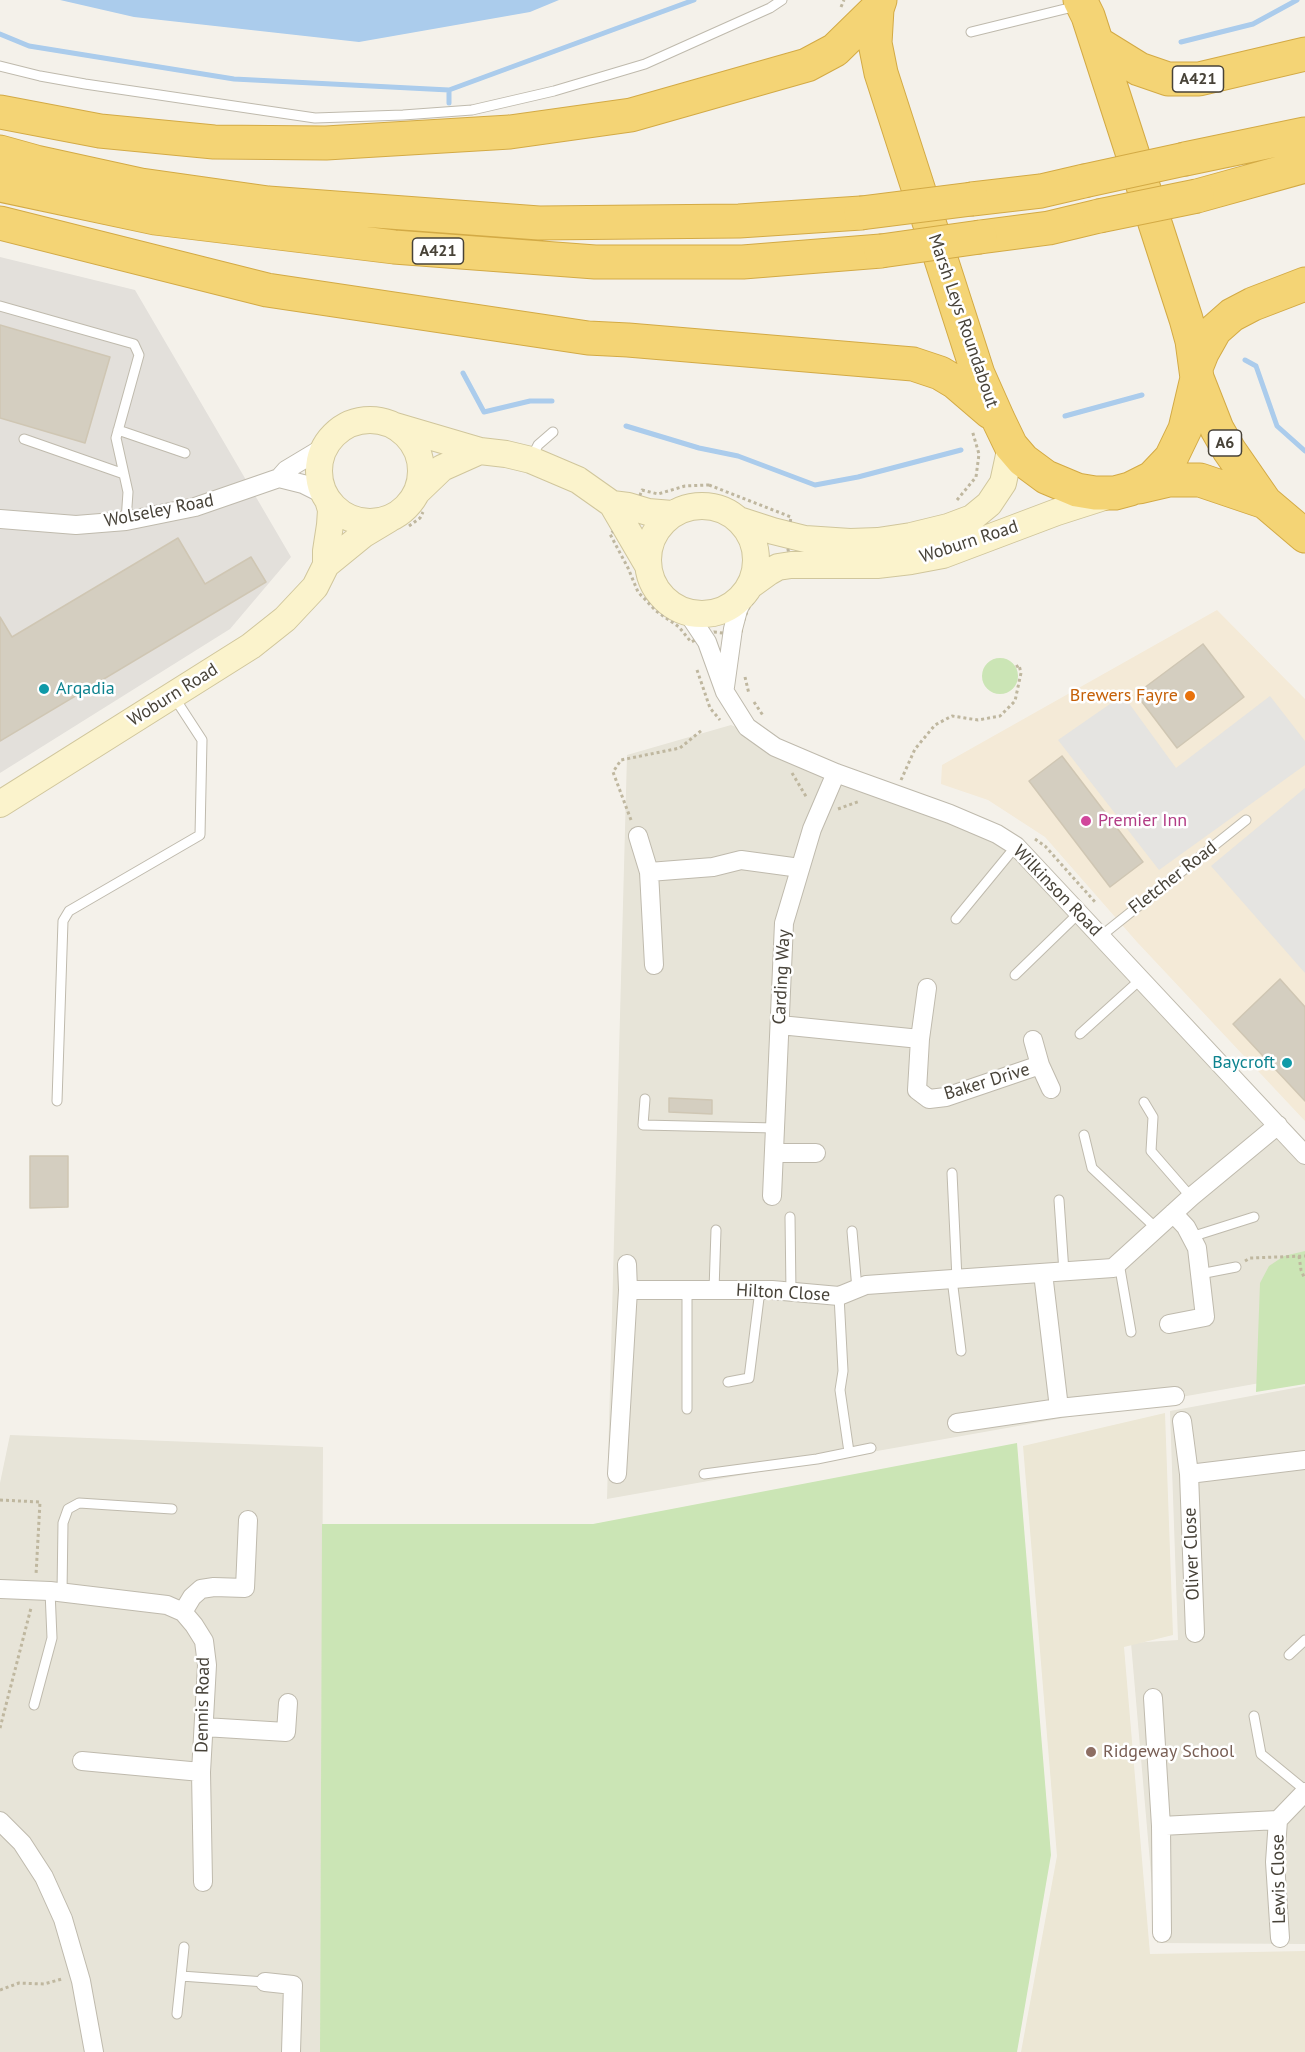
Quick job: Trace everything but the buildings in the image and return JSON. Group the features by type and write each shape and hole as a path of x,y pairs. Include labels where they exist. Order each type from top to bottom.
{"highway":[{"path":"0,112 100,131 214,142 326,143 510,132 631,115 807,65 835,50 878,4"},
{"name":"Marsh Leys Roundabout","path":"878,4 875,43 881,73 978,374 1004,433 1033,469 1061,484 1095,493 1123,491"},
{"path":"1088,13 1186,319 1197,373"},
{"name":"A421","path":"1088,13 1139,69 1168,79 1199,79 1305,54"},
{"name":"A421","path":"0,152 141,185 256,201 527,222 739,221 861,213 1041,190 1305,134"},
{"name":"A421","path":"0,185 155,218 406,248 595,262 743,262 881,251 1049,228 1197,196 1305,166"},
{"path":"0,223 267,290 588,338 639,340 913,364 940,373 970,393 1004,433"},
{"path":"1123,491 1152,478 1171,458 1185,429 1202,353 1215,330 1232,315 1253,304 1305,284"},
{"name":"A6","path":"1197,373 1217,429 1229,450 1265,502 1305,536"},
{"name":"A6","path":"1123,491 1169,480 1200,480 1265,502"}],"main road":[{"path":"480,451 442,468 417,492 405,508 389,519 372,523 355,520 340,513 326,497 320,483 321,457 326,446 336,433 349,424 364,420 380,421 480,451 531,460 578,480 624,512 647,564 651,580 660,594 672,605 687,612 704,614 721,611 736,603 749,588 756,568 756,550 750,533 739,520 724,510 707,505 689,507 672,514 661,523 648,549 647,564"},
{"path":"395,426 407,436 418,455 421,477 417,492"},
{"name":"Woburn Road","path":"739,520 814,540 850,542 911,536 948,527 972,518 989,504 1001,487 1007,469 1004,433"},
{"name":"Woburn Road","path":"749,588 778,567 877,565 943,555 1057,512 1123,491"},
{"name":"Woburn Road","path":"326,497 331,510 326,565"},
{"path":"624,512 672,514"},
{"name":"Woburn Road","path":"0,804 250,646 285,619 315,587 326,565 364,534 389,519"}],"street":[{"name":"Wolseley Road","path":"0,519 76,525 126,521 195,507 279,478 286,470 326,446"},
{"path":"279,478 303,484 326,497"},
{"path":"725,692 732,634 738,610 749,588"},
{"name":"Wilkinson Road","path":"687,612 704,636 725,692 747,727 775,747 836,773 950,814 996,834 1016,846 1305,1155"},
{"name":"Carding Way","path":"772,1196 784,923 812,829 836,773"},
{"path":"638,836 649,872 654,964"},
{"path":"649,872 689,871 741,860 800,868"},
{"name":"Baker Drive","path":"927,988 920,1039 917,1090 929,1099 946,1097 1040,1065"},
{"path":"780,1025 920,1039"},
{"name":"Baker Drive","path":"1033,1041 1040,1065 1052,1089"},
{"name":"Hilton Close","path":"628,1290 760,1290 839,1296 866,1286 1113,1268 1191,1197 1278,1125"},
{"path":"774,1153 816,1153"},
{"path":"1169,1324 1205,1317 1197,1248 1186,1227 1173,1213"},
{"path":"617,1474 628,1290 627,1264"},
{"path":"1043,1273 1059,1408"},
{"path":"957,1423 1059,1408 1175,1396"},
{"name":"Oliver Close","path":"1182,1421 1189,1474 1195,1633"},
{"path":"1189,1474 1305,1460"},
{"path":"0,1589 49,1591 167,1605 183,1612 192,1597 201,1589 245,1588 248,1520"},
{"name":"Dennis Road","path":"183,1612 204,1641 207,1665 201,1772 202,1882"},
{"path":"1153,1698 1161,1826 1162,1933"},
{"path":"204,1727 286,1732 288,1703"},
{"path":"82,1761 201,1772"},
{"name":"Lewis Close","path":"1280,1938 1275,1862 1278,1820 1305,1791"},
{"name":"Lewis Close","path":"1161,1826 1278,1820"},
{"path":"0,1821 22,1843 44,1877 63,1919 79,1975 94,2052"},
{"path":"265,1982 293,1985 291,2052"}],"lane":[{"path":"0,66 73,82 315,118 472,110 554,91 645,64 770,8 782,0"},
{"path":"971,32 1088,13"},
{"path":"0,306 134,344 140,355 116,438 128,492 126,521"},
{"path":"118,430 185,453"},
{"path":"531,460 538,444 553,432"},
{"path":"24,439 124,474"},
{"path":"57,1101 63,921 69,912 200,835 202,740 172,695"},
{"name":"Fletcher Road","path":"1101,936 1246,820"},
{"path":"956,919 1016,846"},
{"path":"1015,975 1079,913"},
{"path":"1080,1034 1141,980"},
{"path":"645,1099 643,1125 775,1128"},
{"path":"1144,1102 1153,1117 1151,1151 1191,1197"},
{"path":"1084,1135 1092,1168 1156,1228"},
{"path":"952,1173 955,1279 961,1351"},
{"path":"1059,1200 1064,1272"},
{"path":"790,1217 791,1292"},
{"path":"1191,1237 1254,1217"},
{"path":"714,1290 716,1230"},
{"path":"852,1231 857,1289"},
{"path":"1119,1262 1131,1332"},
{"path":"1200,1274 1236,1267"},
{"path":"687,1290 687,1409"},
{"path":"728,1382 749,1378 760,1290"},
{"path":"839,1296 843,1371 840,1390 849,1452"},
{"path":"704,1474 817,1459 871,1448"},
{"path":"34,1705 52,1638 49,1591 68,1509 79,1503 172,1509"},
{"path":"1289,1654 1305,1640"},
{"path":"1254,1716 1261,1754 1305,1791"},
{"path":"177,2014 184,1947"},
{"path":"181,1976 265,1982"}],"path":[{"path":"955,502 976,477 1001,487"},
{"path":"709,485 791,517 787,544 793,576 776,579 759,593 748,609 741,635 714,632 691,642 680,627 656,611 638,592 610,534 624,512 642,490 658,494 685,486 709,485"},
{"path":"901,778 915,749 934,724 952,716 978,720 1000,716 1014,701 1021,673 1019,665 1016,667"},
{"path":"638,836 613,772 621,760 680,748 702,730"},
{"path":"1299,1256 1305,1279"},
{"path":"1236,1267 1250,1258 1305,1256"},
{"path":"0,1500 39,1502 49,1591 0,1728"},
{"path":"0,1990 19,1983 44,1984 79,1975"}],"shaded area":[{"path":"0,257 135,290 291,557 230,629 0,773"},
{"path":"1217,610 1305,699 1305,1121 1137,942 1045,837 988,800 941,784 942,765"},
{"path":"1123,695 1176,768 1270,696 1305,741 1305,765 1159,870 1058,740"},
{"path":"731,725 997,834 1305,1155 1305,1375 607,1499 627,755"},
{"path":"1305,788 1305,973 1211,866"},
{"path":"1305,1386 1305,1944 1157,1943 1131,1643 1178,1640 1170,1411"},
{"name":"Ridgeway School","path":"1165,1413 1173,1635 1124,1647 1150,1954 1305,1951 1305,2052 1021,2052 1057,1856 1023,1446"},
{"path":"10,1435 323,1447 320,2052 0,2052 0,1483"}],"green space":[{"path":"1000,658 1013,663 1018,676 1013,689 1000,694 987,689 982,676 987,663"},
{"path":"1305,1251 1305,1384 1256,1392 1260,1283 1269,1266 1284,1256"},
{"path":"1017,1443 1051,1855 1017,2052 320,2052 322,1524 593,1524"}],"water":[{"path":"60,0 559,0 530,12 359,42 134,17"}],"waterway":[{"path":"0,34 29,46 234,79 449,90 694,0"},
{"path":"1181,42 1253,24 1297,0"},
{"path":"449,90 449,103"},
{"path":"1245,360 1256,366 1277,426 1305,451"},
{"path":"463,373 484,412 530,401 552,401"},
{"path":"1065,416 1142,395"},
{"path":"626,426 699,448 738,456 815,485 858,477 961,450"}],"place":[{"name":"Arqadia","path":"44,689"},
{"name":"Brewers Fayre","path":"1190,696"},
{"name":"Premier Inn","path":"1086,821"},
{"name":"Baycroft","path":"1287,1063"},
{"name":"Ridgeway School","path":"1091,1752"}]}
